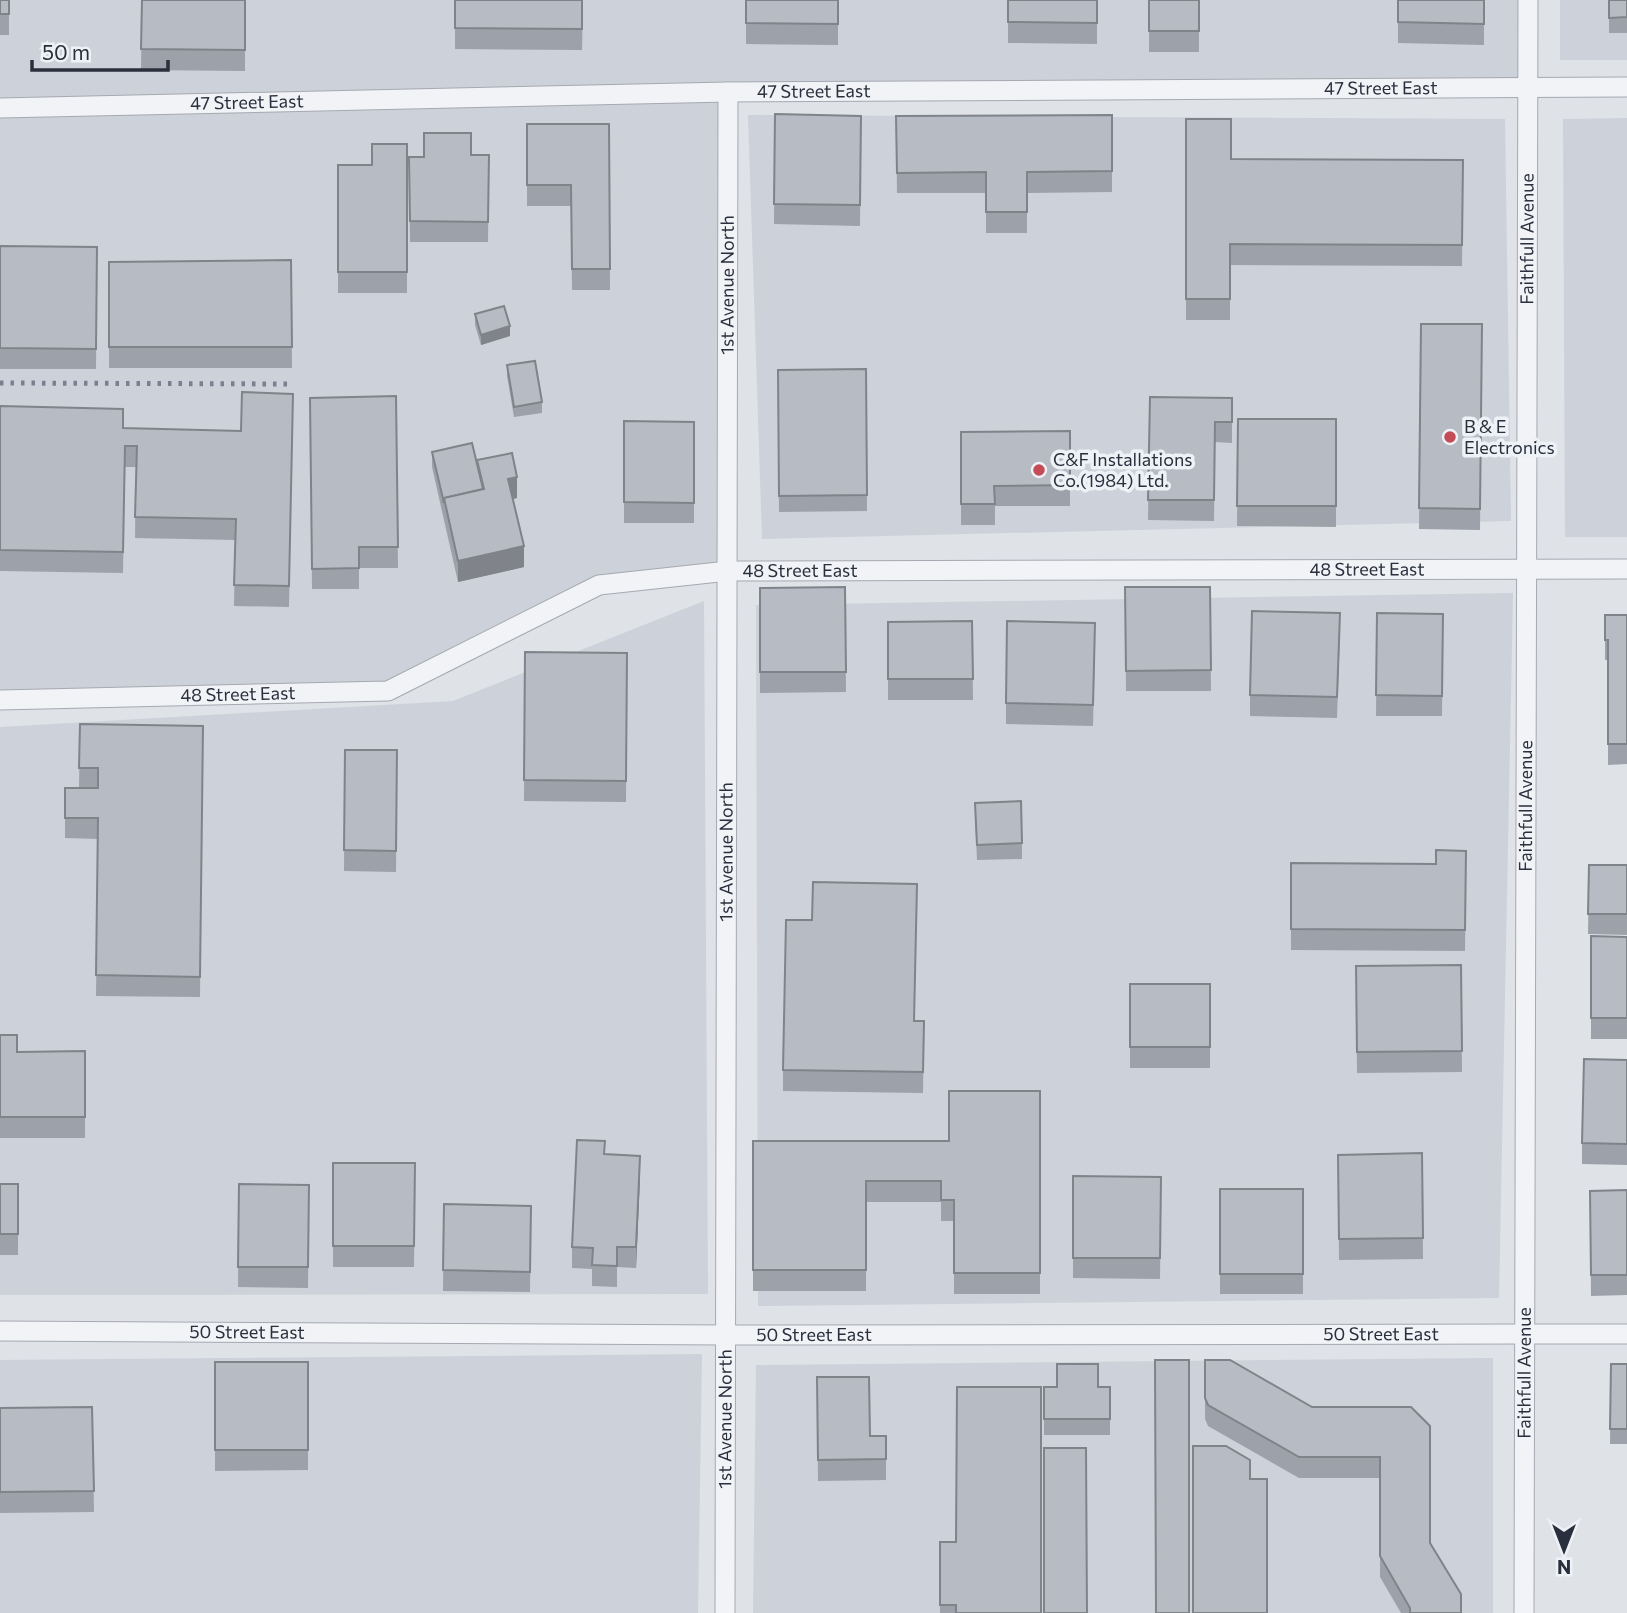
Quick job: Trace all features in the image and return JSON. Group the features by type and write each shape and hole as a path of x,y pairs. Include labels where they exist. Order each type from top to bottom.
{"street":[{"name":"Faithfull Avenue","path":"1524,1613 1528,0"},
{"name":"47 Street East","path":"0,108 728,92 1627,87"},
{"name":"1st Avenue North","path":"725,1613 728,92"},
{"name":"48 Street East","path":"0,700 388,691 599,585 728,571 1627,569"},
{"name":"50 Street East","path":"0,1331 726,1335 1627,1334"}],"shaded area":[{"path":"0,0 1528,0 1528,87 728,92 728,571 599,585 388,691 0,700"},
{"path":"1560,0 1627,0 1627,60 1560,60"},
{"path":"748,115 1505,119 1511,521 762,539"},
{"path":"1627,118 1627,537 1565,537 1563,119"},
{"path":"1513,593 1499,1298 758,1306 756,605"},
{"path":"704,601 708,1294 0,1295 0,727 453,701"},
{"path":"702,1354 698,1613 0,1613 0,1360"},
{"path":"1493,1358 1493,1613 753,1613 756,1365"}],"building":[{"path":"0,0 9,0 9,14 0,14"},
{"path":"142,0 245,0 245,50 141,49"},
{"path":"455,0 582,0 582,29 455,28"},
{"path":"746,0 838,0 838,24 746,23"},
{"path":"1008,0 1097,0 1097,23 1008,22"},
{"path":"1149,0 1199,0 1199,31 1149,31"},
{"path":"1398,0 1484,0 1484,24 1398,22"},
{"path":"1609,0 1627,0 1627,17 1609,18"},
{"path":"775,114 861,116 860,205 774,204"},
{"path":"1112,115 1112,171 1027,172 1027,212 986,212 986,172 897,173 896,116"},
{"path":"1186,119 1231,119 1231,159 1463,160 1462,245 1230,244 1230,299 1186,299"},
{"path":"527,124 609,124 610,269 572,269 571,185 527,185"},
{"path":"424,133 471,133 471,155 489,155 488,222 410,221 409,157 424,157"},
{"path":"372,144 407,144 407,272 338,272 338,165 372,165"},
{"path":"0,246 97,247 96,349 0,348"},
{"path":"291,260 292,347 109,347 109,262"},
{"path":"504,306 510,326 481,335 475,314"},
{"name":"B & E Electronics","path":"1421,324 1482,324 1480,509 1419,508"},
{"path":"535,361 542,402 514,407 507,365"},
{"path":"866,369 867,495 779,496 778,370"},
{"path":"242,392 293,394 289,586 234,585 236,519 135,517 137,446 125,446 123,552 0,550 0,406 123,409 123,428 241,431"},
{"path":"396,396 398,547 359,547 359,568 312,569 310,398"},
{"path":"1150,397 1232,398 1232,422 1215,422 1214,500 1148,500"},
{"path":"1238,419 1336,419 1336,506 1237,506"},
{"path":"624,421 694,422 694,503 624,502"},
{"path":"1070,431 1070,485 994,486 995,504 961,504 961,432"},
{"path":"472,443 483,489 444,498 444,503 432,452"},
{"path":"512,453 517,477 508,479 524,546 458,561 444,498 484,489 477,460"},
{"path":"845,587 846,672 760,672 760,588"},
{"path":"1125,587 1210,587 1211,670 1126,671"},
{"path":"1252,611 1340,613 1337,697 1250,695"},
{"path":"1377,613 1443,614 1442,696 1376,695"},
{"path":"1605,615 1627,615 1627,744 1608,744 1608,640 1605,640"},
{"path":"972,621 973,679 888,679 888,622"},
{"path":"1007,621 1095,623 1093,705 1006,703"},
{"path":"525,652 627,653 626,781 524,780"},
{"path":"80,724 203,726 200,977 96,975 98,818 65,818 65,788 98,788 98,768 79,768"},
{"path":"345,750 397,750 396,851 344,850"},
{"path":"1021,801 1022,843 977,845 975,803"},
{"path":"1436,850 1466,851 1465,930 1291,929 1291,863 1436,864"},
{"path":"1589,865 1627,865 1627,914 1588,914"},
{"path":"813,882 917,884 914,1021 924,1021 923,1072 783,1070 786,920 812,920"},
{"path":"1591,936 1627,937 1627,1018 1591,1018"},
{"path":"1461,965 1462,1051 1357,1052 1356,966"},
{"path":"1130,984 1210,984 1210,1047 1130,1047"},
{"path":"0,1035 17,1035 17,1052 85,1051 85,1117 0,1117"},
{"path":"1584,1059 1627,1060 1627,1144 1582,1143"},
{"path":"949,1091 1040,1091 1040,1273 954,1273 954,1200 941,1200 941,1181 866,1181 866,1270 753,1270 753,1141 949,1141"},
{"path":"577,1140 605,1141 604,1154 640,1156 636,1247 617,1247 617,1266 592,1265 593,1248 572,1247"},
{"path":"1422,1153 1423,1238 1339,1239 1338,1155"},
{"path":"333,1163 415,1163 414,1246 333,1246"},
{"path":"1073,1176 1161,1177 1160,1258 1073,1258"},
{"path":"0,1184 18,1184 18,1234 0,1234"},
{"path":"239,1184 309,1185 308,1267 238,1267"},
{"path":"1220,1189 1303,1189 1303,1274 1220,1274"},
{"path":"1627,1190 1627,1275 1591,1275 1590,1191"},
{"path":"444,1204 531,1206 530,1272 443,1270"},
{"path":"1155,1360 1189,1360 1189,1613 1156,1613"},
{"path":"1205,1360 1230,1360 1312,1407 1411,1407 1430,1426 1430,1543 1461,1594 1461,1613 1410,1613 1410,1608 1380,1556 1380,1457 1299,1457 1208,1405 1205,1398"},
{"path":"215,1362 308,1362 308,1450 215,1450"},
{"path":"1057,1364 1098,1364 1098,1387 1110,1387 1110,1419 1044,1419 1044,1387 1057,1387"},
{"path":"1611,1364 1627,1364 1627,1429 1610,1429"},
{"path":"817,1377 869,1377 870,1436 886,1436 886,1459 818,1460"},
{"path":"957,1387 1041,1387 1041,1613 956,1613 956,1605 940,1605 940,1542 956,1542"},
{"path":"92,1407 94,1491 0,1492 0,1408"},
{"path":"1193,1446 1226,1446 1250,1460 1250,1479 1267,1479 1267,1613 1193,1613"},
{"path":"1044,1448 1086,1448 1087,1613 1044,1613"}],"railway":[{"path":"0,383 292,384"}],"place":[{"name":"B & E Electronics","path":"1450,437"},
{"name":"C&F Installations Co.(1984) Ltd.","path":"1039,470"}]}
